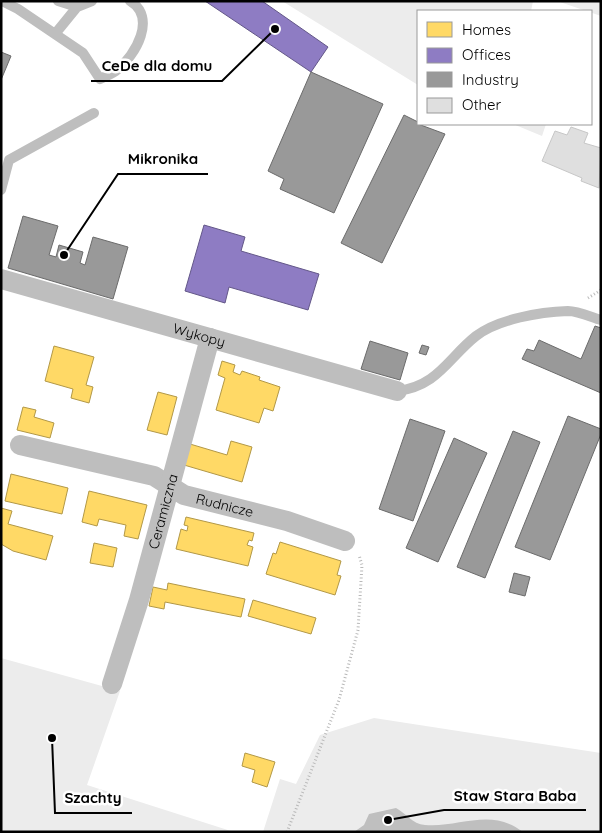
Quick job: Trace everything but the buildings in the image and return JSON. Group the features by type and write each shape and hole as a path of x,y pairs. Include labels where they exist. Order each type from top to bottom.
{"street":[{"name":"Wykopy","path":"1,279 397,391"},
{"name":"Ceramiczna","path":"112,684 139,600 210,338"},
{"name":"Rudnicze","path":"20,445 154,476 184,495 287,520 345,541"}],"lane":[{"path":"2,1 83,53 100,79 118,70 139,43 144,20 138,6 130,1"},
{"path":"58,1 77,7"},
{"path":"55,34 77,7 92,1"},
{"path":"1,190 9,160 94,113"},
{"path":"397,391 412,389 427,383 449,365 477,336 509,320 569,311 601,320"}],"path":[{"path":"287,832 340,700 358,630 362,565 360,556 345,541"}],"shaded area":[{"path":"282,1 533,1 531,10 417,10 417,84"},
{"path":"557,1 601,1 601,16 592,13 592,10 583,10"},
{"path":"515,125 546,125 542,136"},
{"path":"1,658 120,691 87,785 234,832 1,832"},
{"path":"374,718 601,753 601,832 263,832 280,779 296,784 320,735"},
{"path":"396,808 413,820 425,825 487,820 511,825 523,832 354,832 364,825 369,814"}],"place":[{"name":"CeDe dla domu","path":"275,29"},
{"name":"Mikronika","path":"64,255"},
{"name":"Szachty","path":"52,738"},
{"name":"Staw Stara Baba","path":"388,820"}]}
